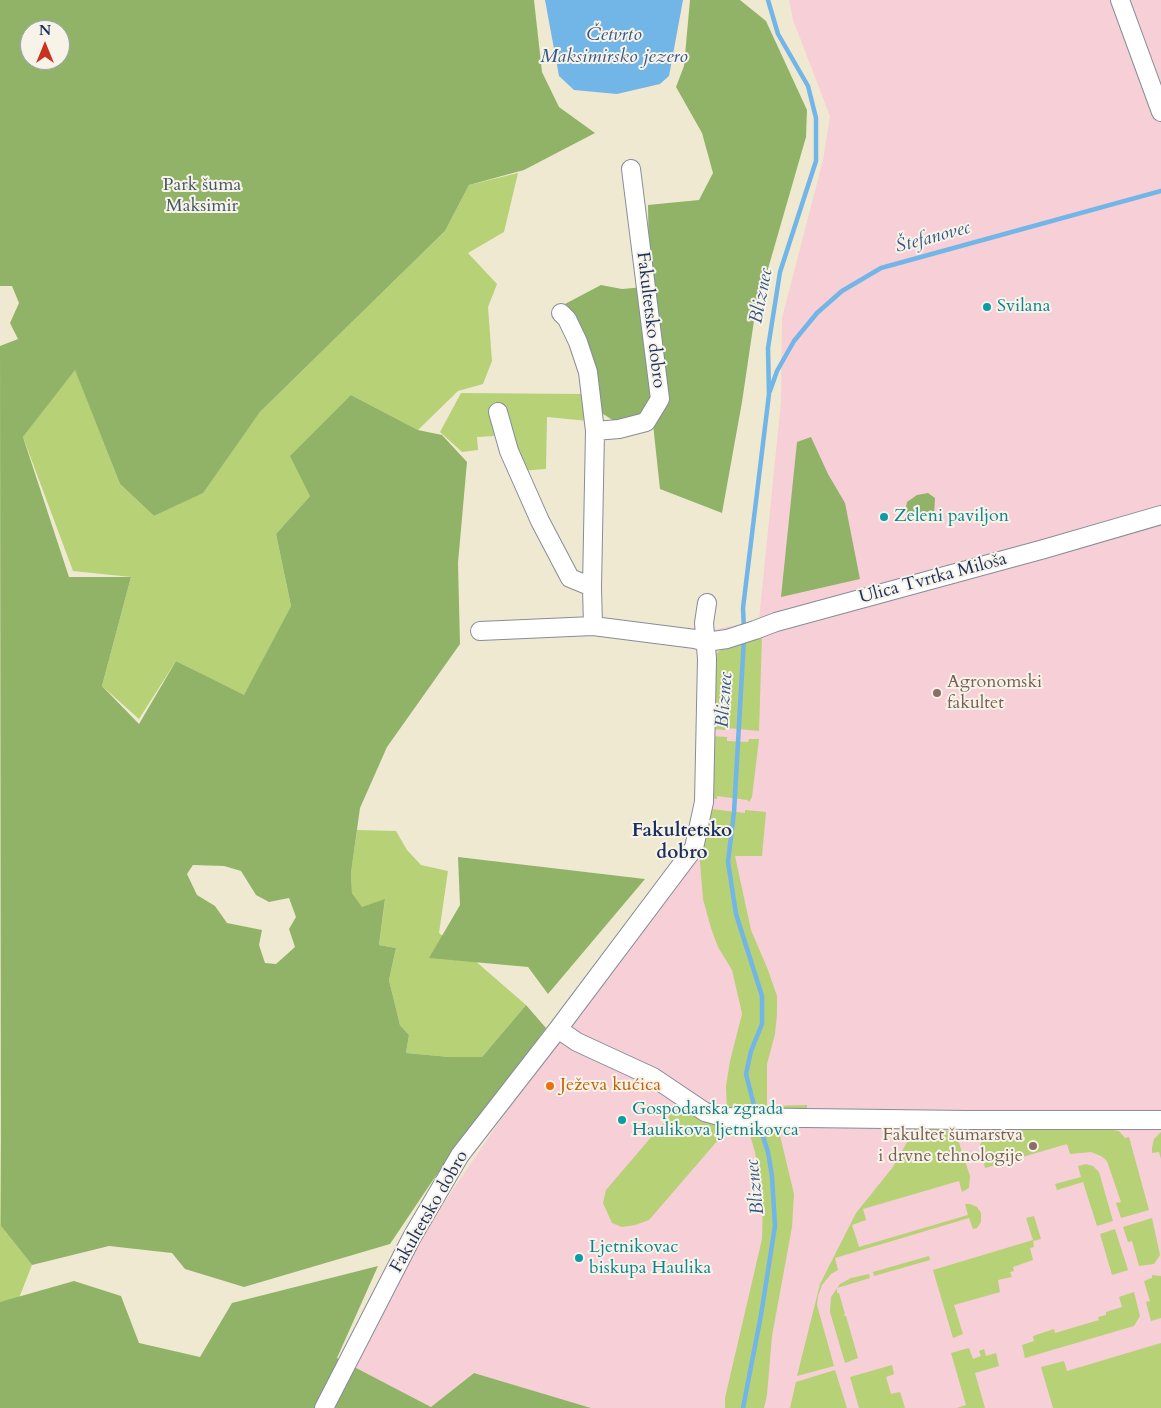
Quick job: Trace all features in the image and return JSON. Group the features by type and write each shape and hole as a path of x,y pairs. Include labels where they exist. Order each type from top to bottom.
{"street":[{"path":"1120,0 1161,112"},
{"name":"Fakultetsko dobro","path":"595,431 619,430 646,422 660,399 631,169"},
{"path":"561,313 567,320 578,342 588,372 595,431 593,626"},
{"path":"498,412 509,451 540,521 570,578 592,587"},
{"name":"Ulica Tvrtka Miloša","path":"706,642 727,639 776,622 1161,515"},
{"name":"Fakultetsko dobro","path":"324,1408 412,1237 460,1155 558,1029 694,848 704,802 706,642 704,623 707,603"},
{"path":"480,631 593,626 695,638 706,642"},
{"path":"558,1029 577,1042 653,1077 705,1112 723,1117 1161,1120"}],"shaded area":[{"name":"Agronomski fakultet","path":"789,0 1161,0 1161,1408 591,1408 474,1373 431,1407 354,1367 413,1248 508,1109 703,845 713,630 759,620 781,401 782,318 823,160 830,116 793,20"}],"green space":[{"name":"Park šuma Maksimir","path":"0,0 534,0 542,72 559,107 595,133 524,170 469,185 445,231 260,412 203,493 154,516 120,484 75,370 23,437 69,577 131,577 102,686 139,724 176,661 244,695 291,606 276,534 310,496 290,456 351,395 418,430 442,435 467,462 458,563 460,644 387,747 360,808 351,873 352,893 362,907 385,899 379,945 396,948 389,980 400,1025 409,1035 406,1053 450,1057 482,1057 526,1005 546,1028 433,1180 390,1244 244,1287 185,1269 172,1253 109,1246 32,1265 1,1226 0,346 18,339 10,323 19,303 12,286 0,286","holes":["193,865 224,866 241,871 256,895 269,902 289,898 296,917 289,929 295,947 276,964 265,963 259,945 262,930 227,923 215,906 197,895 187,874"]},
{"path":"690,0 740,0 766,21 807,110 806,137 755,314 742,402 722,513 660,489 652,415 625,428 600,412 588,353 565,304 601,285 622,289 644,287 649,269 648,205 699,200 713,173 702,133 676,87 684,66"},
{"path":"518,173 504,232 468,253 497,284 488,307 492,361 483,384 458,391 418,430 351,395 310,496 276,534 291,606 244,696 176,661 139,719 102,686 131,577 73,571 23,437 75,369 120,484 154,516 202,493 260,412 445,231 469,185"},
{"path":"461,393 584,394 588,421 547,417 546,469 519,471 515,439 507,438 492,409 494,436 477,437 478,450 462,452 440,432"},
{"path":"811,437 828,474 845,503 860,579 781,597 797,442"},
{"path":"928,493 935,498 934,516 924,522 917,521 907,514 907,502 917,495"},
{"path":"762,636 759,731 727,728 726,730 712,729 714,656 724,647 725,649"},
{"path":"712,736 727,737 727,741 748,742 749,739 759,739 752,797 749,802 747,800 717,796 717,799 710,798"},
{"path":"711,809 745,813 745,810 766,812 762,856 735,856 751,930 777,996 775,1034 767,1064 767,1106 807,1105 807,1113 727,1112 726,1086 730,1061 742,1014 732,970 718,947 703,899 699,850"},
{"path":"357,830 396,831 407,850 421,865 448,871 439,933 473,959 526,1005 482,1057 450,1057 406,1053 409,1035 400,1025 389,980 396,948 379,945 385,900 362,908 352,893 351,873"},
{"path":"458,857 645,879 548,994 528,967 429,958 460,905"},
{"path":"679,1109 717,1125 720,1132 718,1140 649,1220 622,1227 612,1223 603,1203 606,1190 671,1114"},
{"path":"740,1123 777,1123 794,1194 792,1227 772,1336 767,1395 764,1408 725,1408 725,1398 762,1239 763,1202 755,1152 748,1128 741,1129"},
{"path":"917,1125 956,1134 970,1176 969,1188 962,1192 959,1181 863,1209 866,1220 852,1225 859,1247 968,1215 965,1204 977,1207 981,1213 981,1222 977,1228 973,1229 969,1218 835,1258 838,1270 831,1274 822,1285 817,1305 834,1366 797,1376 820,1284 856,1213 893,1167"},
{"path":"994,1130 1119,1131 1125,1138 1129,1137 1149,1210 1121,1218 1116,1203 1121,1202 1107,1161 1091,1152 1070,1154 1067,1144 985,1168 980,1145 985,1135"},
{"path":"1161,1132 1161,1159 1159,1152 1152,1153 1152,1148 1154,1139"},
{"path":"0,1138 1,1226 32,1265 19,1298 0,1302"},
{"path":"1086,1164 1093,1166 1099,1172 1113,1221 1097,1226 1083,1182 1057,1190 1055,1184 1081,1177 1078,1166"},
{"path":"1034,1216 1041,1239 1033,1241 1034,1247 1030,1248 1033,1260 1013,1267 1014,1271 1010,1272 1012,1277 998,1280 1000,1292 954,1305 963,1334 953,1338 933,1270 1033,1240 1026,1218"},
{"path":"1152,1218 1160,1255 1154,1264 1139,1266 1132,1241 1128,1242 1123,1227"},
{"path":"1115,1229 1128,1270 1112,1275 1100,1234"},
{"path":"929,1256 930,1260 874,1276 873,1272"},
{"path":"378,1266 337,1358 431,1407 474,1373 591,1408 0,1408 0,1302 74,1281 121,1296 139,1343 200,1357 232,1303"},
{"path":"869,1274 870,1278 837,1288 840,1284 851,1278"},
{"path":"1152,1275 1161,1276 1161,1318 1151,1321 1146,1302 1150,1301 1144,1281 1152,1278"},
{"path":"837,1288 845,1314 843,1315 846,1316 858,1358 845,1363 830,1312 831,1297"},
{"path":"1134,1292 1140,1316 1134,1326 1025,1358 1022,1345 1034,1341 1033,1336 1054,1329 1055,1333 1099,1320 1098,1317 1106,1315 1106,1312 1122,1307 1119,1297"},
{"path":"1161,1343 1161,1408 1053,1408 1041,1367 1064,1361 1067,1371"},
{"path":"969,1348 973,1359 981,1356 979,1351 984,1349 986,1356 996,1353 999,1366 975,1373 985,1408 957,1408 966,1405 951,1353"},
{"path":"892,1365 894,1374 886,1377 891,1394 900,1392 905,1408 859,1408 850,1377"},
{"path":"835,1370 847,1408 790,1408 796,1382"}],"water":[{"name":"Četvrto Maksimirsko jezero","path":"545,0 683,0 669,76 660,84 617,94 574,90 559,76"}],"waterway":[{"name":"Bliznec","path":"744,630 743,608 769,394 768,348 780,272 816,161 816,118 808,86 778,34 768,0"},
{"name":"Štefanovec","path":"770,391 777,371 794,341 817,313 842,291 881,268 1161,191"},
{"name":"Bliznec","path":"744,638 734,812 728,862 736,914 762,996 762,1024 751,1051 746,1074 756,1113"},
{"name":"Bliznec","path":"743,1408 761,1315 775,1226 772,1176 768,1152 758,1121"}],"place":[{"name":"Svilana","path":"987,307"},
{"name":"Zeleni paviljon","path":"884,517"},
{"name":"Agronomski fakultet","path":"937,693"},
{"name":"Ježeva kućica","path":"550,1086"},
{"name":"Gospodarska zgrada Haulikova ljetnikovca","path":"622,1120"},
{"name":"Fakultet šumarstva i drvne tehnologije","path":"1033,1146"},
{"name":"Ljetnikovac biskupa Haulika","path":"579,1258"}],"district":[{"name":"Fakultetsko dobro","path":"682,843"}]}
